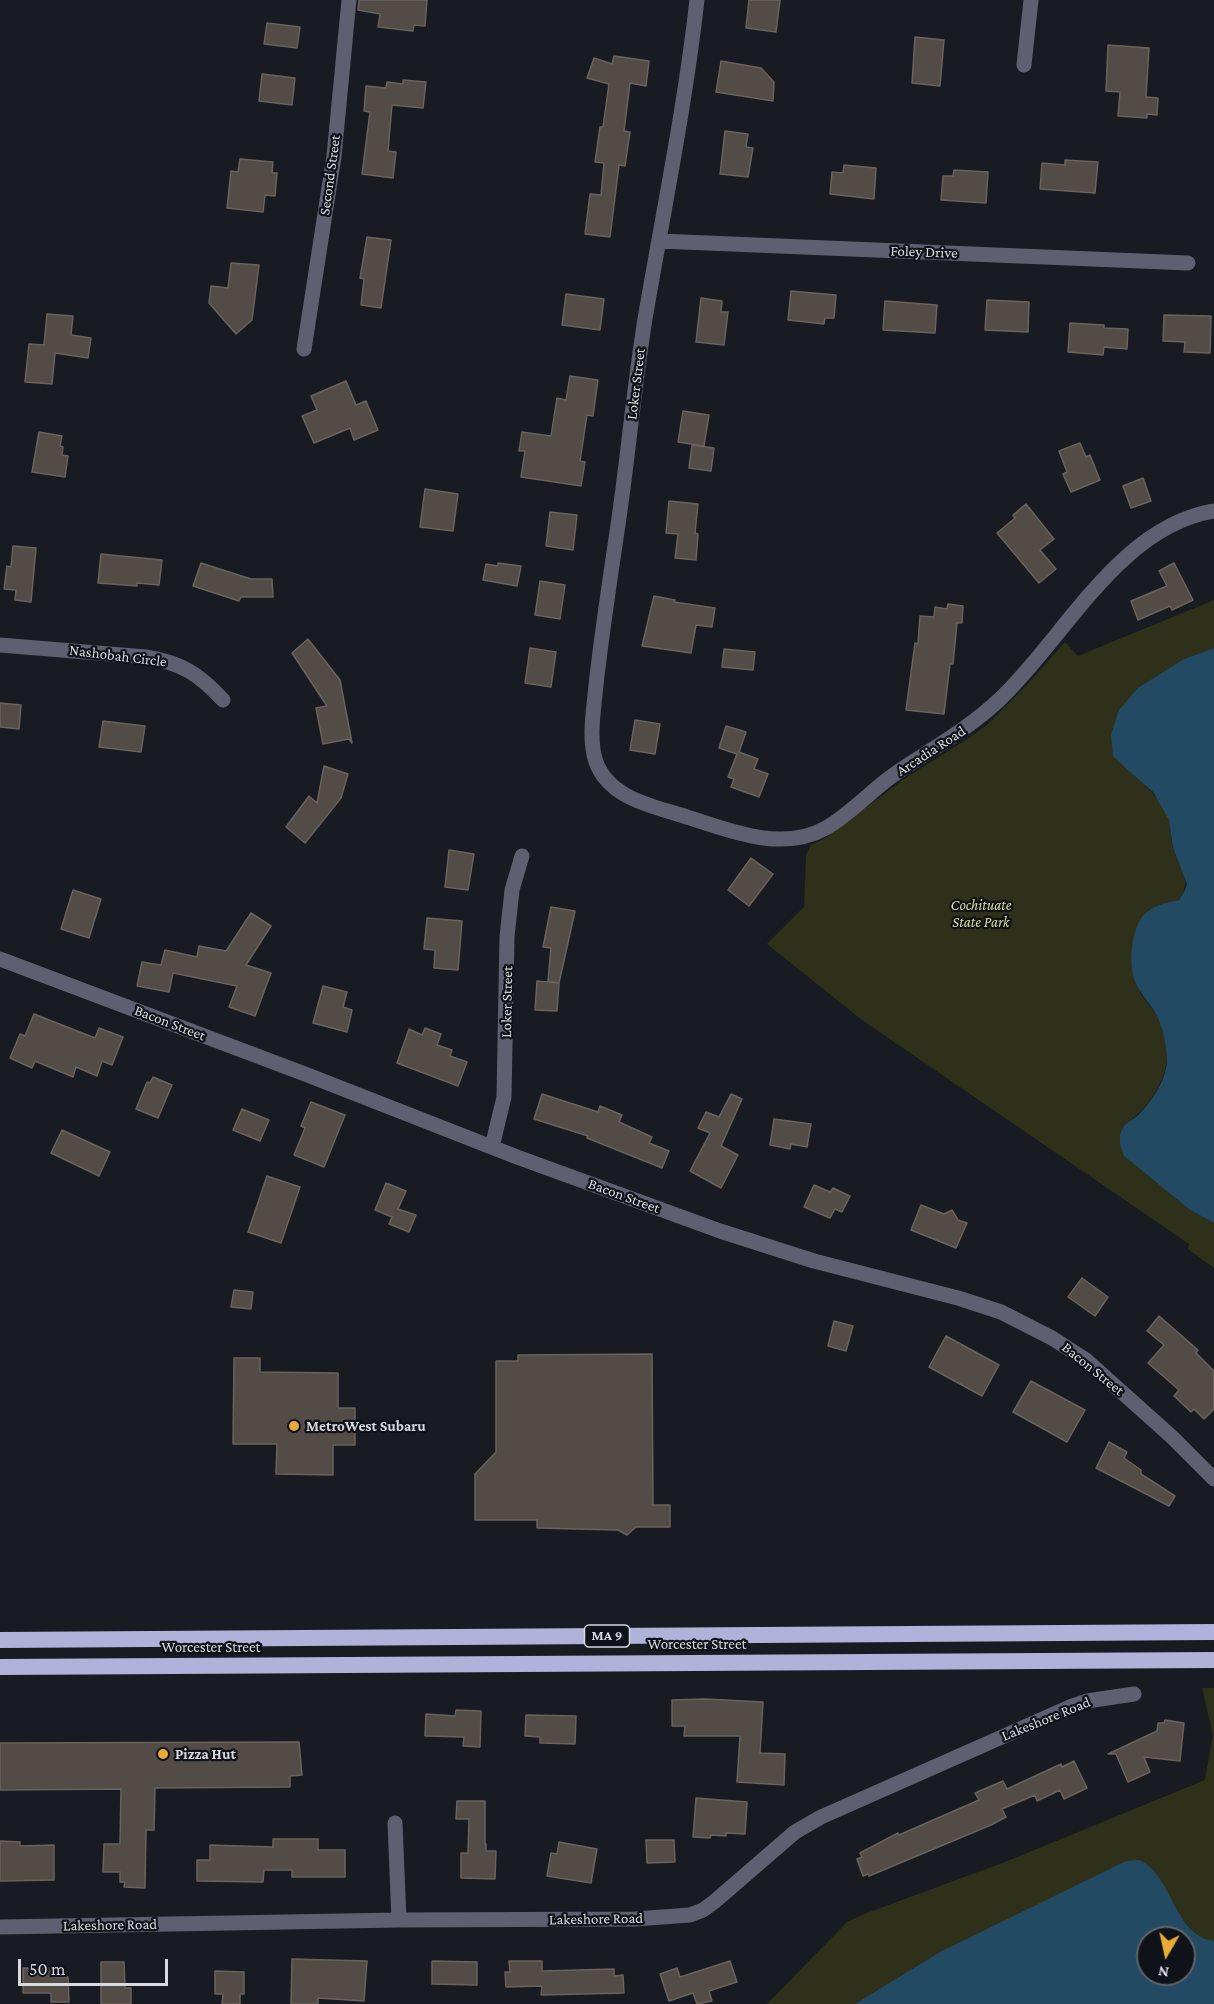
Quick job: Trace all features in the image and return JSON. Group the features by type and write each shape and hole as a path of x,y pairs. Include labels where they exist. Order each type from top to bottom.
{"highway":[{"name":"Worcester Street","path":"0,1640 1214,1632"},
{"name":"Worcester Street","path":"0,1666 1214,1660"}],"street":[{"name":"Second Street","path":"304,349 334,156 349,0"},
{"name":"Loker Street","path":"599,768 594,755 592,729 605,604 619,521 642,339 684,95 697,0"},
{"path":"1024,65 1031,0"},
{"name":"Foley Drive","path":"659,241 1188,263"},
{"name":"Arcadia Road","path":"599,768 608,781 627,796 721,828 773,839 797,838 812,834 826,828 876,787 981,716 1020,678 1114,569 1140,545 1183,519 1214,511"},
{"name":"Nashobah Circle","path":"0,645 146,657 167,661 188,669 206,682 223,700"},
{"name":"Loker Street","path":"492,1147 504,1097 507,937 512,890 522,856"},
{"name":"Bacon Street","path":"0,959 492,1147 750,1242 973,1303 1013,1318 1052,1338 1086,1360 1172,1437 1214,1479"},
{"name":"Lakeshore Road","path":"0,1927 399,1920 635,1919 690,1915 714,1902 795,1832 821,1817 1072,1706 1087,1701 1134,1694"},
{"path":"395,1823 399,1920"}],"green space":[{"name":"Cochituate State Park","path":"1214,600 1214,648 1184,659 1130,772 1152,793 1166,812 1170,822 1172,844 1184,873 1185,885 1179,900 1165,903 1140,993 1157,1016 1164,1032 1167,1062 1157,1090 1148,1103 1125,1125 1124,1156 1190,1210 1214,1223 1214,1268 1188,1249 1189,1244 862,1020 767,944 804,907 806,855 811,845 827,837 907,777 988,724 1065,642 1078,656"},
{"path":"1202,1688 1214,1688 1214,2004 767,2004 847,1922 1005,1862 1205,1780 1213,1735"}],"water":[{"path":"1214,648 1214,1223 1190,1210 1124,1156 1120,1145 1120,1134 1124,1126 1137,1116 1158,1089 1165,1074 1167,1058 1158,1018 1133,975 1131,953 1134,937 1145,913 1179,900 1187,884 1173,848 1169,820 1153,792 1113,756 1111,735 1119,710 1138,688 1184,659"},
{"path":"1139,1860 1151,1868 1160,1879 1188,1926 1136,1926 1136,1986 1196,1986 1196,1933 1214,1941 1214,2004 855,2004 942,1951 1126,1861"}],"building":[{"path":"359,0 427,0 425,26 414,25 413,31 378,27 380,14 358,10"},
{"path":"749,0 780,0 776,32 746,28"},
{"path":"267,23 300,27 297,48 264,44"},
{"path":"915,37 944,40 940,86 912,83"},
{"path":"1108,45 1149,48 1146,97 1158,98 1157,115 1147,114 1147,118 1118,116 1120,92 1106,91"},
{"path":"614,56 649,61 646,86 630,83 624,131 630,132 625,166 619,165 610,237 585,234 590,194 601,195 604,163 595,162 609,84 587,78 594,58 612,64"},
{"path":"721,61 761,68 774,82 773,101 716,92"},
{"path":"262,74 295,78 292,105 259,101"},
{"path":"403,80 426,82 423,108 392,105 388,151 396,152 393,178 362,174 370,112 364,111 366,86 386,88 387,82 403,84"},
{"path":"725,131 748,134 746,147 753,148 748,177 720,174"},
{"path":"240,159 273,162 272,173 277,173 275,196 265,195 263,212 227,208 231,171 238,172"},
{"path":"1065,160 1098,162 1095,193 1040,189 1042,163 1065,165"},
{"path":"844,165 876,168 874,199 830,194 832,172 843,173"},
{"path":"954,170 988,172 986,203 941,200 943,176 953,176"},
{"path":"367,237 391,240 381,308 361,305 364,279 360,278"},
{"path":"231,263 259,265 252,320 236,334 209,303 211,286 228,288"},
{"path":"791,291 836,295 834,318 825,318 824,324 788,320"},
{"path":"566,294 604,299 600,330 562,325"},
{"path":"701,298 722,301 721,312 728,312 724,345 696,342"},
{"path":"987,300 1029,302 1028,332 985,330"},
{"path":"885,301 937,305 935,333 883,330"},
{"path":"47,314 73,316 71,335 91,338 88,358 55,353 52,384 25,382 29,344 44,345"},
{"path":"1164,315 1211,316 1210,353 1184,352 1185,342 1163,341"},
{"path":"1070,323 1128,329 1127,349 1104,347 1103,355 1068,352"},
{"path":"570,376 598,380 593,416 587,415 580,461 585,462 581,486 521,477 525,451 519,451 522,432 551,436 557,398 566,400"},
{"path":"346,381 356,405 366,401 378,430 354,440 350,428 314,443 302,416 317,410 311,396"},
{"path":"683,411 709,415 704,446 678,442"},
{"path":"39,432 62,436 60,446 63,447 62,455 68,456 65,477 32,472"},
{"path":"1080,443 1086,457 1090,455 1100,480 1071,492 1063,474 1067,472 1059,451"},
{"path":"692,445 714,448 711,471 689,468"},
{"path":"1143,478 1151,501 1131,508 1123,486"},
{"path":"425,489 458,494 453,531 420,527"},
{"path":"669,501 698,504 695,533 698,534 696,560 675,558 678,534 666,533"},
{"path":"1026,504 1054,539 1040,550 1056,569 1039,583 997,533 1015,518 1013,515"},
{"path":"550,512 577,515 573,550 546,546"},
{"path":"13,546 36,548 31,602 15,600 16,590 4,589 7,566 11,567"},
{"path":"101,554 162,560 159,585 98,583"},
{"path":"201,563 251,579 272,579 273,597 241,597 239,601 193,586"},
{"path":"498,563 521,566 517,586 483,580 486,564 498,566"},
{"path":"1174,563 1193,600 1172,610 1170,606 1138,620 1131,601 1167,586 1159,571"},
{"path":"540,581 565,585 560,619 535,615"},
{"path":"654,596 675,600 674,602 715,608 712,627 696,625 691,653 642,646"},
{"path":"948,604 963,606 962,623 957,623 953,664 950,664 944,714 906,710 915,643 918,644 920,616 934,617 935,607 947,609"},
{"path":"308,639 340,680 352,743 349,739 323,744 316,708 327,706 292,653"},
{"path":"530,648 556,652 551,687 525,683"},
{"path":"724,649 755,652 753,670 722,667"},
{"path":"0,703 21,705 19,729 0,727"},
{"path":"635,720 660,724 655,754 630,750"},
{"path":"103,721 145,726 141,752 99,747"},
{"path":"726,726 746,732 739,752 758,759 754,769 768,774 759,797 731,787 734,779 728,777 737,754 719,748"},
{"path":"324,766 348,774 341,798 305,843 286,827 309,796 317,803"},
{"path":"449,850 474,854 468,890 445,887"},
{"path":"751,858 773,874 749,906 728,890"},
{"path":"73,890 101,899 89,938 61,929"},
{"path":"551,907 575,911 559,983 557,1011 535,1010 537,981 558,983 548,981 551,948 543,947"},
{"path":"251,913 271,926 246,965 271,973 255,1016 229,1007 237,986 173,973 169,992 137,986 142,962 161,965 165,950 197,957 199,946 226,951"},
{"path":"427,918 462,921 458,970 434,968 435,950 424,949"},
{"path":"323,986 347,992 343,1007 352,1010 347,1032 313,1023"},
{"path":"34,1014 95,1038 99,1028 123,1037 112,1065 102,1061 97,1076 76,1067 73,1077 35,1061 32,1068 10,1058 20,1034 25,1036"},
{"path":"425,1028 441,1034 437,1045 452,1050 450,1056 467,1062 458,1086 397,1063 409,1029 422,1035"},
{"path":"153,1077 172,1085 158,1118 136,1109 147,1082 150,1083"},
{"path":"542,1094 598,1112 600,1106 622,1115 619,1122 652,1137 649,1143 669,1151 662,1168 587,1138 588,1136 534,1119"},
{"path":"731,1094 742,1099 721,1146 738,1155 721,1188 690,1171 710,1133 698,1128 706,1112 719,1117"},
{"path":"311,1102 345,1115 324,1167 294,1155 305,1128 301,1126"},
{"path":"242,1109 269,1120 260,1141 233,1130"},
{"path":"774,1119 811,1124 807,1147 791,1144 790,1149 770,1145"},
{"path":"62,1130 110,1152 99,1176 51,1153"},
{"path":"267,1176 300,1187 281,1243 248,1232"},
{"path":"386,1183 406,1191 398,1209 416,1215 409,1232 389,1224 392,1217 375,1210"},
{"path":"814,1185 830,1192 833,1188 850,1196 842,1212 835,1209 830,1218 804,1207"},
{"path":"921,1205 944,1214 952,1210 958,1220 967,1223 956,1248 911,1230"},
{"path":"1082,1278 1108,1297 1095,1316 1068,1297"},
{"path":"234,1290 253,1292 251,1309 231,1307"},
{"path":"1159,1316 1198,1350 1196,1353 1214,1371 1214,1409 1204,1419 1194,1409 1191,1412 1174,1396 1179,1390 1148,1363 1164,1345 1147,1331"},
{"path":"834,1321 853,1326 846,1351 828,1346"},
{"path":"946,1336 999,1365 982,1396 929,1367"},
{"path":"652,1354 653,1505 670,1505 670,1527 636,1527 627,1535 618,1530 537,1528 537,1520 475,1520 475,1474 496,1452 496,1361 518,1361 518,1355"},
{"name":"MetroWest Subaru","path":"234,1358 260,1358 260,1372 338,1373 338,1408 355,1408 355,1445 333,1445 333,1475 276,1474 277,1444 233,1444"},
{"path":"1031,1381 1085,1410 1067,1442 1013,1412"},
{"path":"1109,1442 1127,1452 1124,1458 1141,1470 1141,1474 1175,1496 1169,1506 1096,1468"},
{"path":"672,1700 763,1702 760,1753 785,1754 784,1785 737,1782 740,1736 684,1736 685,1726 672,1726"},
{"path":"456,1710 481,1711 480,1747 463,1746 464,1737 425,1736 426,1714 455,1716"},
{"path":"526,1715 576,1716 575,1744 540,1743 540,1737 525,1736"},
{"path":"1165,1720 1184,1723 1180,1761 1144,1757 1150,1772 1128,1782 1116,1754 1108,1754 1157,1731 1158,1723 1164,1723"},
{"path":"299,1742 302,1775 290,1776 290,1787 155,1788 154,1830 146,1830 145,1888 124,1887 125,1882 120,1882 120,1872 103,1872 104,1844 120,1844 121,1789 0,1790 0,1743"},
{"path":"1074,1761 1087,1788 1064,1799 1060,1790 1037,1801 1035,1795 1002,1809 1006,1817 991,1825 869,1876 868,1874 863,1876 857,1859 862,1857 860,1853 898,1833 899,1835 979,1800 975,1793 1003,1781 1007,1789 1061,1764 1062,1767"},
{"path":"696,1798 747,1802 745,1834 726,1833 726,1836 711,1835 710,1838 693,1837"},
{"path":"457,1801 485,1801 485,1844 486,1851 496,1851 495,1879 461,1878 461,1853 468,1853 469,1819 456,1819"},
{"path":"273,1839 318,1839 318,1850 345,1850 345,1877 292,1877 292,1870 264,1870 263,1882 197,1881 197,1860 210,1860 210,1845 273,1847"},
{"path":"646,1840 674,1840 675,1862 647,1863"},
{"path":"0,1841 20,1842 20,1846 54,1845 54,1880 0,1881"},
{"path":"559,1842 597,1849 591,1883 547,1876 551,1853 557,1854"},
{"path":"292,1959 367,1961 364,2001 318,1998 318,2004 291,2004"},
{"path":"432,1961 477,1962 477,1985 432,1984"},
{"path":"509,1961 542,1961 542,1971 614,1969 614,1976 623,1975 624,1993 541,1995 542,1986 506,1987 505,1972 510,1972"},
{"path":"730,1961 737,1982 709,1991 712,2001 697,2004 693,1993 669,2001 660,1974 677,1968 680,1977"},
{"path":"101,1962 124,1962 125,1988 131,1988 131,2004 101,2004"},
{"path":"23,1968 55,1968 55,1977 68,1977 69,2002 51,2002 51,1993 23,1993"},
{"path":"215,1971 244,1972 244,1994 240,1994 240,2004 222,2004 223,1994 215,1994"}],"place":[{"name":"MetroWest Subaru","path":"294,1426"},
{"name":"Pizza Hut","path":"163,1754"}]}
